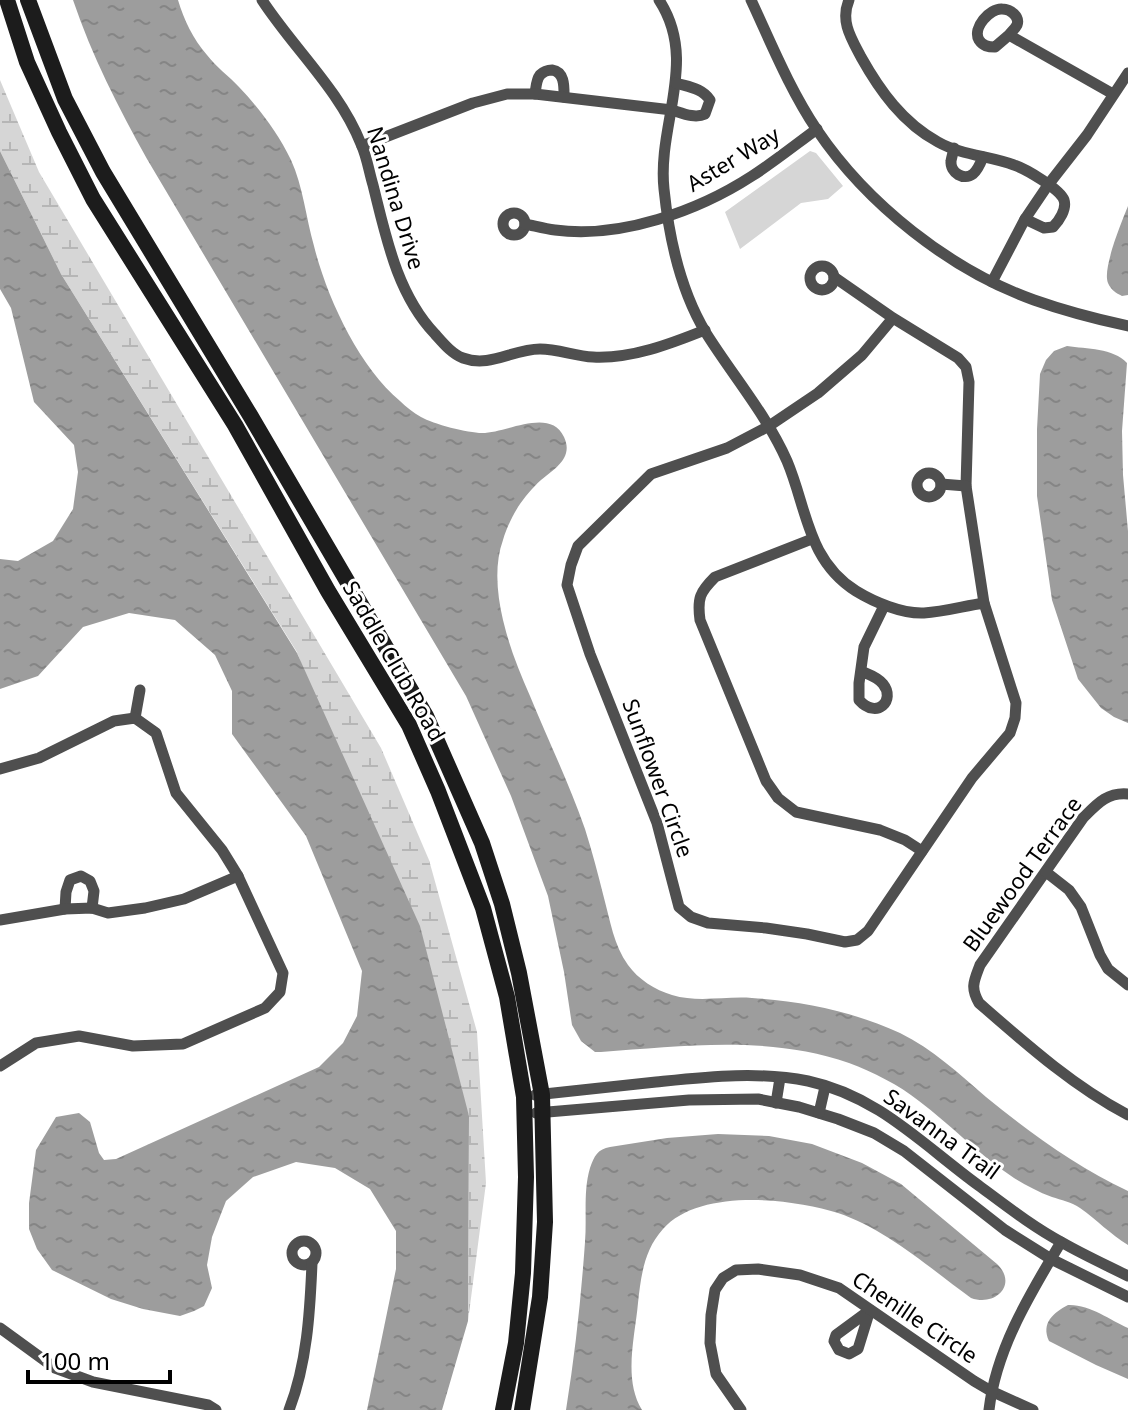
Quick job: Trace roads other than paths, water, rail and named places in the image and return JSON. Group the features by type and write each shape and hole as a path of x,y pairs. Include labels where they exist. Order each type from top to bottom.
{"street":[{"name":"Saddle Club Road","path":"7,0 27,62 93,199 235,425 328,591 409,725 467,863 507,997 524,1105 526,1177 523,1273 516,1343 503,1410"},
{"name":"Saddle Club Road","path":"28,0 65,99 103,172 426,716 482,843 502,904 519,973 542,1095 545,1222 540,1297 522,1410"},
{"name":"Nandina Drive","path":"262,0 344,110 362,146 402,287 424,323 461,358 485,362 534,349 556,349 593,357 631,354 705,330"},
{"path":"659,0 667,13 675,41 677,73 665,144 663,187 678,270 705,330 769,426 787,462 812,539 829,568 854,590 884,606 922,614 984,603"},
{"path":"751,0 788,78 817,129 872,195 907,226 945,255 992,282 1032,300 1128,326"},
{"path":"849,0 845,9 847,31 876,84 910,123 940,144 1015,165 1062,196 1064,209 1053,227 1044,228 1025,219"},
{"path":"1009,35 1113,94"},
{"path":"535,94 540,74 553,70 561,75 564,97"},
{"path":"992,282 1025,219 1128,73"},
{"path":"362,146 473,103 507,94 564,97 672,110 700,117 705,114 710,100 706,94 676,83"},
{"name":"Aster Way","path":"525,224 557,231 605,230 669,218 711,200 752,176 817,129"},
{"path":"954,148 950,160 959,176 973,175 983,157"},
{"name":"Sunflower Circle","path":"834,277 958,358 966,367 969,382 966,486 984,603 1016,703 1015,718 1010,733 972,778 868,931 857,940 845,942 780,930 708,923 691,917 679,907 657,823 590,654 567,585 571,565 578,546 651,474 727,448 769,426 818,393 862,355 893,318"},
{"path":"235,425 250,415"},
{"path":"941,484 966,486"},
{"path":"812,539 715,577 703,589 698,602 700,620 766,781 778,798 796,812 880,830 922,851"},
{"path":"861,671 864,647 884,606"},
{"path":"135,718 140,690"},
{"path":"0,769 39,758 114,721 135,718 156,733 176,793 222,850 238,876 283,973 280,992 265,1008 183,1044 133,1046 79,1036 36,1043 0,1066"},
{"name":"Bluewood Terrace","path":"1128,794 1117,793 1101,799 1083,818 980,965 973,993 979,1003 1038,1054 1102,1102 1128,1115"},
{"path":"1046,872 1069,890 1081,907 1108,969 1128,985"},
{"path":"65,909 70,880 81,876 90,881 94,891 92,908"},
{"path":"0,920 65,909 92,908 108,913 145,908 184,899 238,876"},
{"name":"Savanna Trail","path":"524,1105 542,1095 719,1076 809,1082 852,1096 888,1115 966,1176 1061,1242 1128,1276"},
{"path":"776,1103 780,1078"},
{"path":"819,1113 825,1087"},
{"name":"Savanna Trail","path":"524,1105 543,1112 689,1100 758,1099 819,1113 874,1133 904,1151 1005,1230 1051,1259 1128,1297"},
{"path":"989,1410 991,1391 1008,1340 1061,1242"},
{"path":"289,1410 310,1319 312,1263"},
{"name":"Chenille Circle","path":"741,1410 716,1374 710,1343 711,1315 715,1290 723,1278 736,1270 758,1269 800,1275 839,1288 991,1391 1033,1410"},
{"path":"0,1328 55,1368 80,1378 208,1405 216,1410"}],"water":[{"path":"73,0 178,0 202,49 254,103 286,150 299,180 311,235 336,309 371,370 405,405 426,420 468,431 492,432 538,423 557,428 564,437 565,457 526,496 506,532 498,559 499,600 515,658 585,829 616,941 632,970 647,983 672,995 702,999 752,998 809,1005 865,1019 912,1039 1037,1136 1090,1171 1128,1191 1128,1245 1077,1206 1014,1178 903,1090 849,1063 819,1054 757,1046 695,1045 595,1052 581,1041 572,1025 548,896 511,796 466,696 147,159 106,81"},
{"path":"0,151 61,274 297,653 420,926 469,1116 468,1321 442,1410 367,1410 396,1269 396,1231 370,1189 335,1168 296,1162 253,1177 226,1201 212,1237 207,1265 212,1288 204,1306 180,1316 111,1299 52,1270 37,1249 29,1229 36,1150 56,1117 79,1113 90,1122 104,1160 116,1159 319,1067 343,1043 357,1016 362,971 306,836 232,734 232,691 215,655 175,620 129,613 83,627 38,676 0,689 0,559 18,561 53,541 73,509 78,472 74,445 34,402 11,308 0,289"},
{"path":"1128,206 1128,295 1122,296 1111,288 1107,276"},
{"path":"1067,346 1115,354 1127,363 1122,431 1128,531 1128,723 1101,708 1078,679 1052,600 1037,496 1040,374 1054,351"},
{"path":"718,1134 769,1136 812,1144 862,1163 901,1184 997,1264 1003,1272 1005,1286 989,1299 971,1298 908,1251 873,1229 838,1213 796,1203 771,1201 722,1202 699,1207 679,1216 663,1229 644,1264 632,1358 633,1385 642,1410 566,1410 582,1284 587,1186 595,1157 602,1149 610,1147"},
{"path":"1068,1305 1091,1310 1128,1328 1128,1379 1049,1341 1046,1329 1050,1319"}]}
